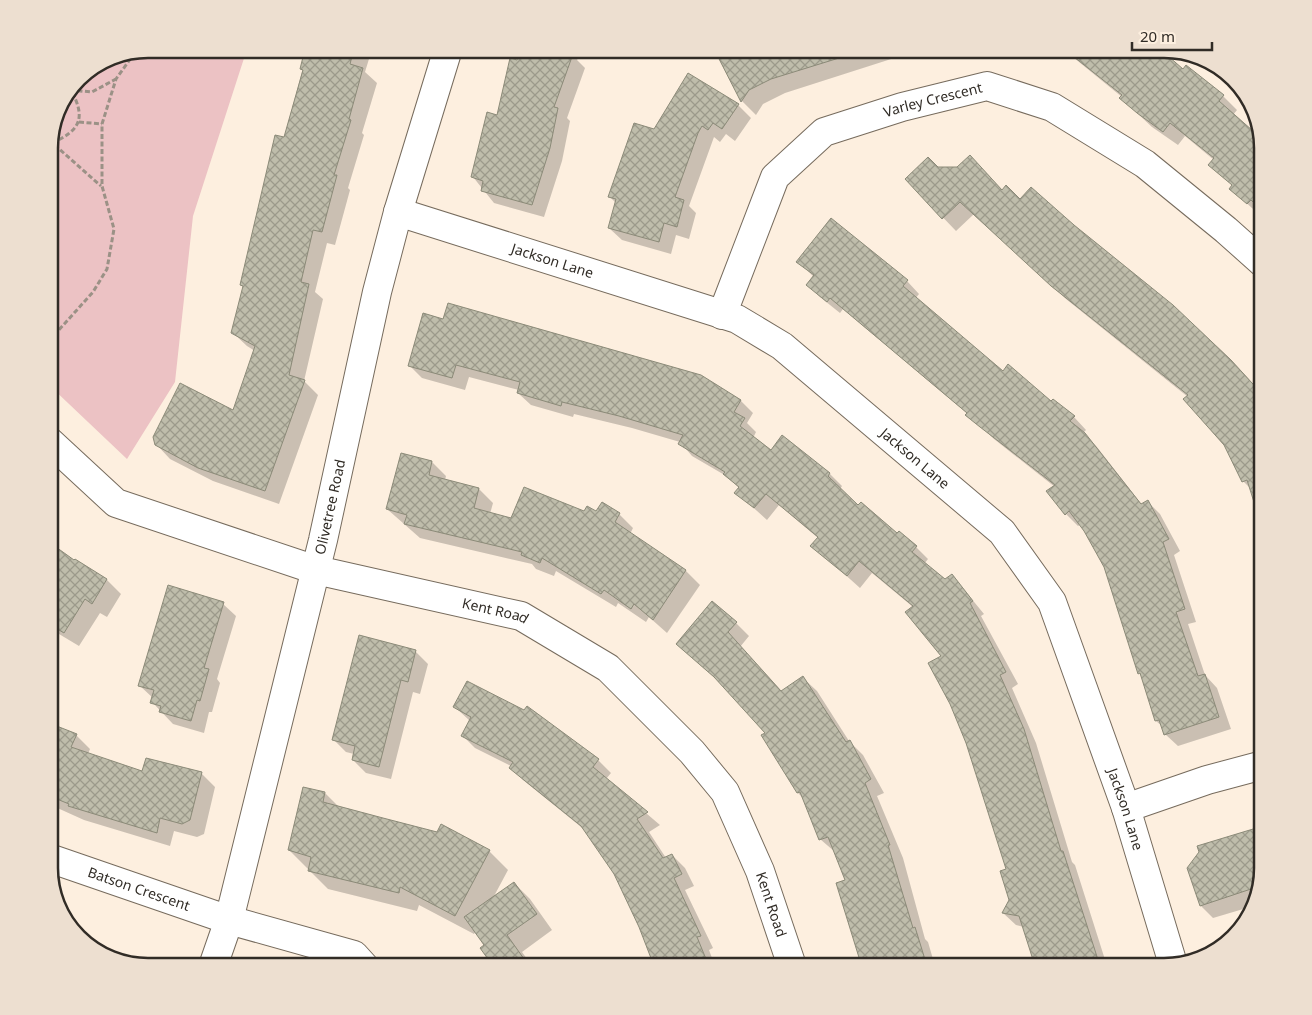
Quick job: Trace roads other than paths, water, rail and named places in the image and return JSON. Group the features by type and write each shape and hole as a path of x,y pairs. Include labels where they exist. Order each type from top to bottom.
{"street":[{"name":"Olivetree Road","path":"216,958 229,920 316,570 377,292 398,212 445,58"},
{"name":"Varley Crescent","path":"722,315 775,177 824,132 902,107 987,86 1052,108 1145,164 1254,255"},
{"name":"Jackson Lane","path":"398,212 737,319 782,346 1002,532 1052,602 1126,808 1171,957"},
{"name":"Kent Road","path":"58,449 116,502 316,570 521,616 608,668 692,752 725,792 760,871 789,958"},
{"path":"1126,808 1207,780 1254,767"},
{"name":"Batson Crescent","path":"58,861 229,920 354,955 357,958"}]}
